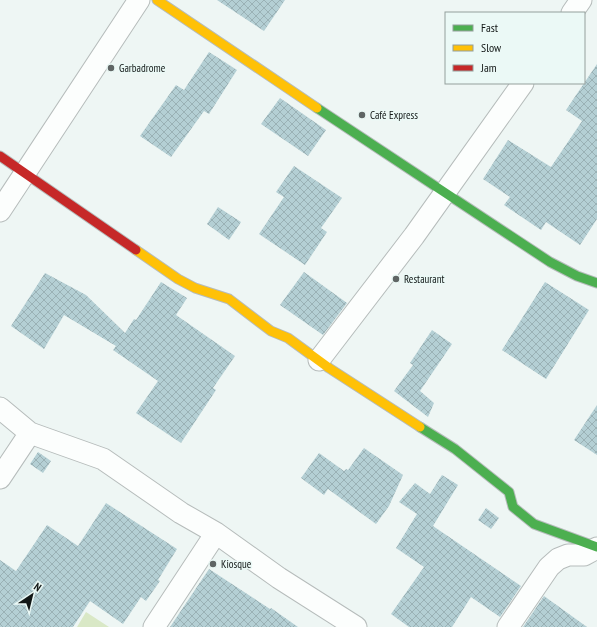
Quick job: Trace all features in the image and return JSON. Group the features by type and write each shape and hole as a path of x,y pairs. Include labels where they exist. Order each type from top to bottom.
{"street":[{"path":"0,211 139,0"},
{"path":"157,0 550,262 577,276 597,283"},
{"path":"573,12 581,0"},
{"path":"319,360 359,310 522,84"},
{"path":"0,156 26,172 178,279 195,288 229,298 271,331 288,338 328,368 455,449 509,492 513,507 534,524 597,548"},
{"path":"0,408 30,433 103,458 181,513 216,533 279,578 356,627"},
{"path":"0,478 30,433"},
{"path":"154,627 216,533"},
{"path":"508,627 549,567 558,559 568,555 584,555 597,548"}],"green space":[{"path":"86,612 109,627 77,627"}],"building":[{"path":"217,0 285,0 264,31"},
{"path":"209,52 237,70 209,114 204,111 171,157 140,136 176,85 184,90"},
{"path":"597,64 597,219 580,245 546,222 541,230 504,205 510,197 483,179 508,140 551,167 582,121 566,110 585,84"},
{"path":"280,98 326,130 308,156 261,124"},
{"path":"294,166 342,198 321,228 327,232 305,265 259,234 284,197 276,192"},
{"path":"218,207 241,222 229,240 207,224"},
{"path":"304,272 347,303 323,335 280,305"},
{"path":"45,273 86,295 125,333 134,319 136,320 161,282 187,298 176,315 235,356 213,388 216,390 181,443 136,413 158,381 113,350 116,346 64,315 44,349 11,326"},
{"path":"545,282 589,310 546,379 502,350"},
{"path":"432,330 452,344 420,391 434,403 428,417 394,391 413,365 410,363"},
{"path":"597,405 597,455 574,440"},
{"path":"364,448 403,475 389,506 376,524 328,489 324,495 301,478 319,453 344,471 346,469 348,470"},
{"path":"38,452 51,461 43,473 30,464"},
{"path":"442,475 458,485 433,526 521,586 500,617 471,597 452,627 409,627 391,614 424,567 396,548 417,514 399,502 415,483 430,494"},
{"path":"106,503 177,549 158,580 160,581 146,601 141,597 123,624 90,601 73,627 0,627 0,560 16,571 47,525 78,546"},
{"path":"486,508 499,518 491,529 478,520"},
{"path":"209,569 270,609 271,608 298,627 170,627"},
{"path":"544,596 587,627 523,627"}],"traffic: fast":[{"path":"317,108 550,262 577,276 597,283"},
{"path":"420,427 455,449 509,492 513,507 534,524 597,547"}],"traffic: slow":[{"path":"157,0 317,108"},
{"path":"136,250 178,279 195,288 229,299 271,331 288,338 329,368 420,427"}],"traffic: jam":[{"path":"0,156 136,250"}],"place":[{"name":"Garbadrome","path":"111,68"},
{"name":"Café Express","path":"362,115"},
{"name":"Restaurant","path":"396,279"},
{"name":"Kiosque","path":"213,564"}]}
